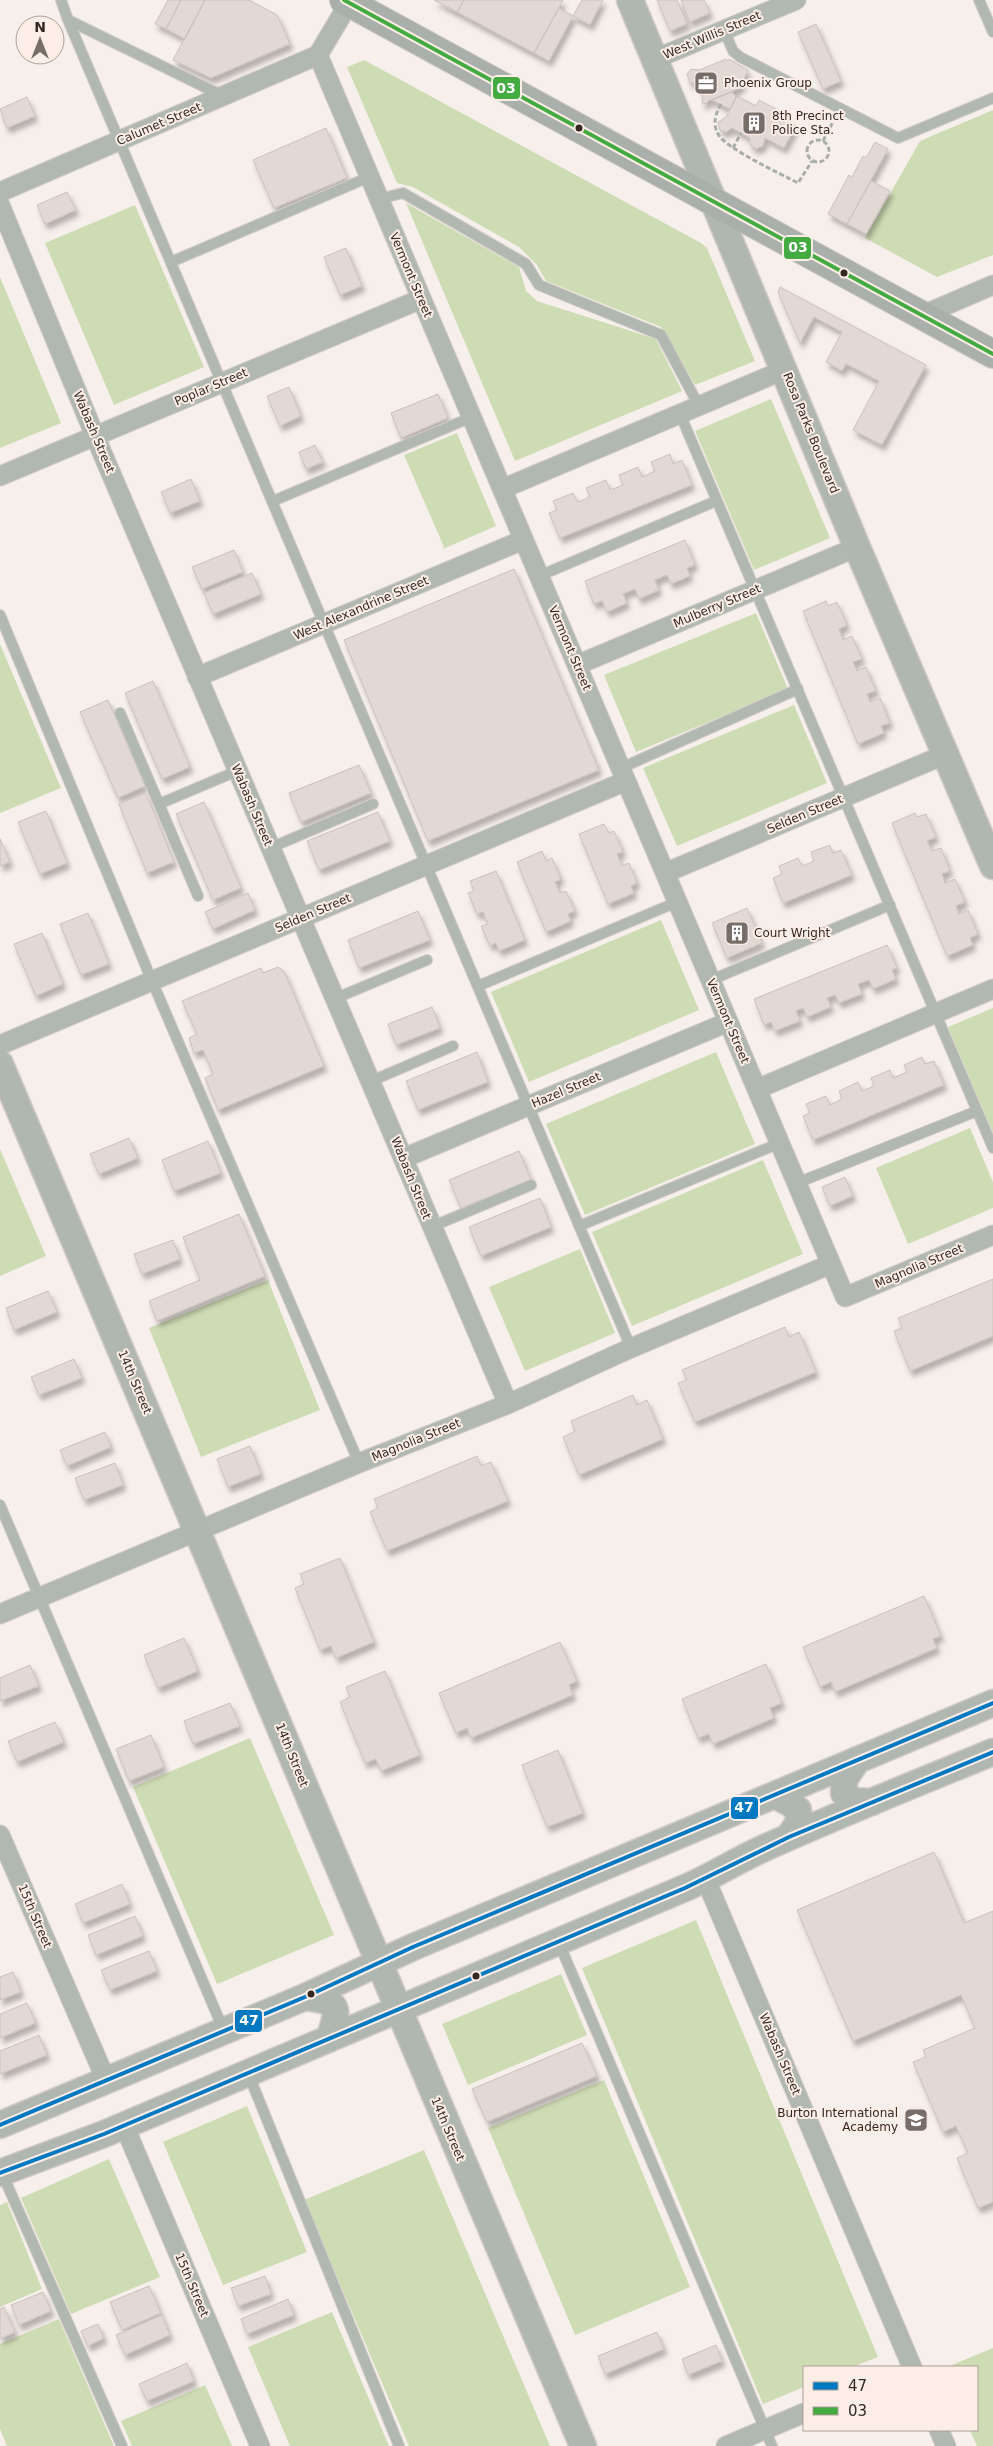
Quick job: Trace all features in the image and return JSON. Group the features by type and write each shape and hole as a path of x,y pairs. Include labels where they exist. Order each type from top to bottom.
{"main road":[{"path":"347,1 993,354"}],"street":[{"name":"Rosa Parks Boulevard","path":"630,0 857,547 993,866"},
{"path":"318,55 347,1"},
{"name":"West Willis Street","path":"655,59 784,2"},
{"name":"Calumet Street","path":"0,192 318,55"},
{"name":"Vermont Street","path":"318,55 845,1297"},
{"name":"Wabash Street","path":"0,205 95,436 508,1404"},
{"path":"923,315 993,285"},
{"name":"Poplar Street","path":"0,476 421,299"},
{"path":"502,489 784,370"},
{"name":"West Alexandrine Street","path":"198,677 523,540"},
{"name":"Mulberry Street","path":"577,665 857,547"},
{"name":"Selden Street","path":"665,873 946,754"},
{"name":"Selden Street","path":"0,1045 427,865 623,775"},
{"path":"757,1089 993,989"},
{"name":"Hazel Street","path":"404,1158 728,1022"},
{"name":"14th Street","path":"0,1064 583,2446"},
{"name":"Magnolia Street","path":"845,1297 993,1235"},
{"name":"Magnolia Street","path":"0,1614 359,1463 508,1404 631,1348 831,1264"},
{"path":"0,2126 993,1703"},
{"path":"1,2172 124,2125 706,1880 728,1864 993,1752"},
{"path":"857,1760 844,1780 844,1793 852,1801 872,1802"},
{"path":"774,1795 790,1803 798,1810 799,1822 790,1837"},
{"name":"15th Street","path":"0,1835 106,2080"},
{"name":"Wabash Street","path":"706,1880 912,2366"},
{"path":"305,1997 326,1999 334,2007 336,2018 329,2039"},
{"name":"15th Street","path":"124,2125 260,2446"},
{"path":"726,2446 768,2438 803,2414"},
{"path":"939,2431 946,2446"}],"lane":[{"path":"60,0 631,1348"},
{"path":"979,0 993,32"},
{"path":"68,20 223,96"},
{"path":"724,30 733,51 740,57 898,138 993,98"},
{"path":"171,262 369,177"},
{"path":"379,199 403,193 526,264 539,285 661,334 699,406"},
{"path":"680,414 993,1148"},
{"path":"273,501 472,417"},
{"path":"539,576 716,500"},
{"path":"0,615 152,981 359,1463"},
{"path":"623,775 798,689"},
{"path":"120,713 198,896"},
{"path":"159,804 237,771"},
{"path":"270,848 373,804"},
{"path":"478,986 678,902"},
{"path":"710,980 890,905"},
{"path":"334,999 427,960"},
{"path":"369,1082 453,1046"},
{"path":"797,1183 977,1111"},
{"path":"579,1226 780,1143"},
{"path":"431,1227 531,1185"},
{"path":"0,1505 224,2031"},
{"path":"558,1942 768,2438"},
{"path":"247,2072 399,2446"},
{"path":"1,2172 122,2446"}],"path":[{"path":"721,104 715,118 716,128 722,139 733,148 798,183 812,160"},
{"path":"823,141 840,109"},
{"path":"733,148 741,133"},
{"path":"816,140 823,141 828,147 828,156 820,162 812,160 807,154 808,145 816,140"}],"green space":[{"path":"364,60 701,243 707,248 755,361 695,385 661,327 546,281 537,265 519,247 413,187 397,183 347,67"},
{"path":"993,110 993,255 937,277 865,238 920,141"},
{"path":"406,203 519,267 526,291 537,301 656,339 682,391 515,461"},
{"path":"135,205 204,367 114,405 45,243"},
{"path":"0,277 61,423 0,448"},
{"path":"771,399 830,538 754,570 695,431"},
{"path":"457,433 496,526 443,549 444,547 404,455"},
{"path":"756,613 788,689 636,752 604,675"},
{"path":"0,644 61,788 0,813"},
{"path":"794,705 827,783 677,846 643,768"},
{"path":"661,920 699,1010 529,1082 491,992"},
{"path":"993,1008 993,1133 948,1027"},
{"path":"716,1052 755,1144 585,1215 546,1124"},
{"path":"970,1128 993,1182 993,1208 908,1244 876,1168"},
{"path":"0,1149 46,1256 0,1276"},
{"path":"763,1160 803,1254 632,1326 592,1232"},
{"path":"580,1249 615,1333 525,1371 489,1287"},
{"path":"268,1280 320,1410 201,1457 149,1328"},
{"path":"250,1738 334,1935 217,1984 133,1787"},
{"path":"696,1920 878,2357 855,2366 803,2366 803,2387 763,2404 582,1968"},
{"path":"561,1974 587,2035 468,2085 442,2024"},
{"path":"604,2080 690,2287 575,2335 488,2128"},
{"path":"247,2106 307,2252 223,2285 163,2142"},
{"path":"424,2150 550,2446 409,2446 304,2200"},
{"path":"109,2159 160,2277 71,2314 21,2198"},
{"path":"7,2202 42,2289 0,2307 0,2205"},
{"path":"332,2312 389,2446 290,2446 248,2347"},
{"path":"59,2319 114,2446 7,2446 0,2429 0,2344"},
{"path":"993,2348 993,2446 977,2446 970,2431 978,2431 978,2366 949,2366"},
{"path":"205,2385 232,2446 132,2446 121,2421"}],"building":[{"path":"168,0 181,0 166,29 155,24"},
{"path":"181,0 205,0 185,39 166,29"},
{"path":"205,0 249,0 277,15 290,44 211,78 173,60"},
{"path":"434,0 464,0 457,12"},
{"path":"464,0 563,0 534,53 457,12"},
{"path":"582,0 603,0 590,25 573,16"},
{"path":"657,0 677,0 687,24 670,31"},
{"path":"681,0 704,0 710,13 690,22"},
{"path":"559,8 573,16 549,61 534,53"},
{"path":"816,24 841,81 823,89 798,32"},
{"path":"726,59 748,70 740,88 708,101 706,104 702,103 703,97 697,83 690,83 687,74 691,69 699,70"},
{"path":"732,92 736,97 730,109 712,100"},
{"name":"8th Precinct Police Sta.","path":"737,96 756,106 759,100 778,110 776,115 796,126 784,148 765,138 763,146 756,149 750,144 750,138 732,128 726,132 720,130 718,122 726,117"},
{"path":"27,97 35,116 7,128 0,109"},
{"path":"326,128 347,178 274,208 253,160"},
{"path":"875,142 888,149 847,224 828,214 849,175 852,177 863,156 866,158"},
{"path":"871,181 890,191 866,234 847,224"},
{"path":"67,192 76,210 45,224 37,205"},
{"path":"346,248 362,286 340,295 324,257"},
{"path":"780,287 926,365 882,445 853,430 879,381 846,364 842,371 826,362 842,332 814,317 800,343 778,292"},
{"path":"289,387 301,416 280,426 267,396"},
{"path":"438,394 448,418 401,438 391,413"},
{"path":"315,445 323,462 306,469 299,452"},
{"path":"670,454 673,464 682,460 692,485 560,538 549,513 557,510 553,501 573,493 578,502 590,497 586,488 606,480 610,490 623,485 619,475 638,467 642,477 655,471 651,462"},
{"path":"191,479 200,501 170,513 161,492"},
{"path":"685,540 695,565 687,568 690,576 671,584 667,575 655,580 659,590 639,599 635,589 623,594 627,603 607,612 602,601 594,604 585,581"},
{"path":"234,550 243,572 202,589 192,567"},
{"path":"514,569 599,770 428,841 344,640"},
{"path":"252,573 261,594 213,614 204,593"},
{"path":"826,601 828,606 837,602 847,625 839,629 843,640 852,636 862,659 853,662 857,671 866,667 876,691 867,694 870,702 880,698 890,723 881,726 884,733 858,744 803,611"},
{"path":"153,681 190,767 162,779 125,693"},
{"path":"108,700 145,786 118,798 80,712"},
{"path":"359,765 371,793 301,822 289,793"},
{"path":"146,793 174,862 147,873 119,804"},
{"path":"204,802 241,888 213,900 176,814"},
{"path":"46,811 67,863 40,874 18,822"},
{"path":"378,812 390,841 319,870 307,841"},
{"path":"915,813 917,817 926,814 936,837 927,841 932,851 941,848 950,871 942,874 945,883 955,879 965,902 956,906 959,914 968,910 978,934 970,938 973,945 947,956 892,823"},
{"path":"604,824 609,833 614,831 623,852 617,854 622,866 629,863 637,883 631,886 634,893 608,904 579,834"},
{"path":"0,839 10,862 0,866"},
{"path":"830,845 833,853 841,850 852,875 783,903 773,878 782,874 779,866 798,858 802,866 814,861 811,852"},
{"path":"542,851 546,861 552,858 561,879 555,882 560,893 566,891 575,911 568,914 571,921 546,932 517,862"},
{"path":"496,871 525,940 499,951 496,943 490,946 481,926 488,924 483,912 477,914 468,893 474,891 470,881"},
{"path":"248,893 255,910 213,929 205,912"},
{"name":"Court Wright","path":"747,908 762,943 727,958 712,923"},
{"path":"418,911 430,940 359,968 348,940"},
{"path":"88,913 109,964 81,975 60,924"},
{"path":"42,933 63,984 36,996 14,944"},
{"path":"887,945 897,968 892,970 896,979 873,989 869,980 858,984 862,994 839,1003 835,995 827,998 831,1007 807,1017 803,1008 796,1011 800,1021 775,1031 771,1022 764,1025 754,999"},
{"path":"278,967 284,971 324,1066 218,1110 205,1078 213,1074 203,1050 194,1053 189,1038 197,1034 182,1001 261,968 263,973"},
{"path":"432,1007 440,1028 396,1045 388,1024"},
{"path":"477,1052 488,1082 418,1110 406,1081"},
{"path":"922,1057 925,1064 934,1061 944,1085 813,1140 803,1116 810,1113 806,1104 826,1096 830,1105 842,1099 839,1091 858,1082 862,1091 874,1086 871,1078 890,1070 893,1078 907,1072 904,1065"},
{"path":"129,1138 138,1158 99,1174 90,1154"},
{"path":"208,1141 221,1173 174,1191 162,1160"},
{"path":"519,1151 531,1180 461,1208 449,1180"},
{"path":"845,1177 853,1196 830,1206 822,1187"},
{"path":"540,1198 551,1227 481,1256 469,1227"},
{"path":"239,1214 265,1276 157,1321 149,1301 200,1280 183,1237"},
{"path":"173,1240 180,1259 142,1274 134,1254"},
{"path":"993,1279 993,1336 910,1371 894,1331 902,1328 898,1318"},
{"path":"48,1291 57,1312 14,1330 6,1308"},
{"path":"785,1327 789,1337 799,1332 816,1372 695,1422 678,1383 687,1380 682,1370"},
{"path":"74,1359 82,1378 39,1395 31,1377"},
{"path":"633,1395 637,1405 647,1400 663,1439 579,1475 563,1437 575,1431 571,1421"},
{"path":"105,1432 111,1447 67,1466 60,1450"},
{"path":"250,1446 261,1474 228,1487 217,1459"},
{"path":"477,1456 481,1466 491,1462 508,1501 387,1551 370,1512 378,1508 374,1499"},
{"path":"115,1463 123,1485 84,1500 75,1478"},
{"path":"340,1558 374,1642 336,1658 331,1646 320,1650 295,1588 304,1584 300,1574"},
{"path":"924,1596 941,1636 933,1639 937,1648 835,1692 831,1682 820,1687 803,1647"},
{"path":"184,1638 198,1671 158,1688 144,1655"},
{"path":"560,1642 577,1681 569,1685 573,1695 471,1738 467,1728 456,1733 439,1693"},
{"path":"766,1664 782,1703 770,1708 774,1718 713,1744 709,1734 698,1738 682,1699"},
{"path":"30,1665 39,1686 0,1701 0,1678"},
{"path":"385,1671 420,1755 381,1771 376,1759 365,1763 340,1702 350,1697 346,1687"},
{"path":"230,1703 240,1726 193,1744 184,1721"},
{"path":"55,1722 64,1742 17,1762 8,1741"},
{"path":"151,1735 164,1767 129,1781 116,1749"},
{"path":"558,1750 583,1813 547,1827 522,1765"},
{"name":"Burton International Academy","path":"934,1852 964,1923 993,1911 993,2202 978,2208 957,2158 968,2153 956,2126 943,2132 913,2062 926,2057 923,2050 975,2028 961,1995 853,2041 797,1910"},
{"path":"122,1884 130,1904 83,1923 75,1904"},
{"path":"135,1916 143,1936 96,1955 88,1935"},
{"path":"149,1951 157,1971 110,1990 101,1970"},
{"path":"13,1972 21,1992 0,2000 0,1977"},
{"path":"27,2003 36,2023 0,2038 0,2014"},
{"path":"39,2035 47,2055 0,2074 0,2051"},
{"path":"582,2043 597,2076 487,2122 472,2089"},
{"path":"265,2276 271,2294 238,2306 231,2288"},
{"path":"149,2286 161,2313 122,2330 110,2302"},
{"path":"43,2292 51,2311 19,2325 11,2305"},
{"path":"288,2299 294,2315 247,2334 241,2319"},
{"path":"4,2307 15,2332 0,2339 0,2309"},
{"path":"162,2315 170,2335 125,2355 116,2335"},
{"path":"98,2324 104,2338 88,2346 81,2331"},
{"path":"657,2332 664,2349 605,2374 598,2356"},
{"path":"716,2345 722,2361 688,2375 682,2359"},
{"path":"187,2363 194,2381 147,2401 139,2384"}],"transit line":[{"name":"03","path":"344,0 993,354"},
{"name":"47","path":"0,2125 305,1997 413,1947 993,1703"},
{"name":"47","path":"0,2173 104,2134 685,1888 789,1837 993,1752"}],"place":[{"name":"Phoenix Group","path":"706,83"},
{"name":"8th Precinct Police Sta.","path":"754,123"},
{"name":"Court Wright","path":"737,933"},
{"name":"Burton International Academy","path":"916,2120"}]}
